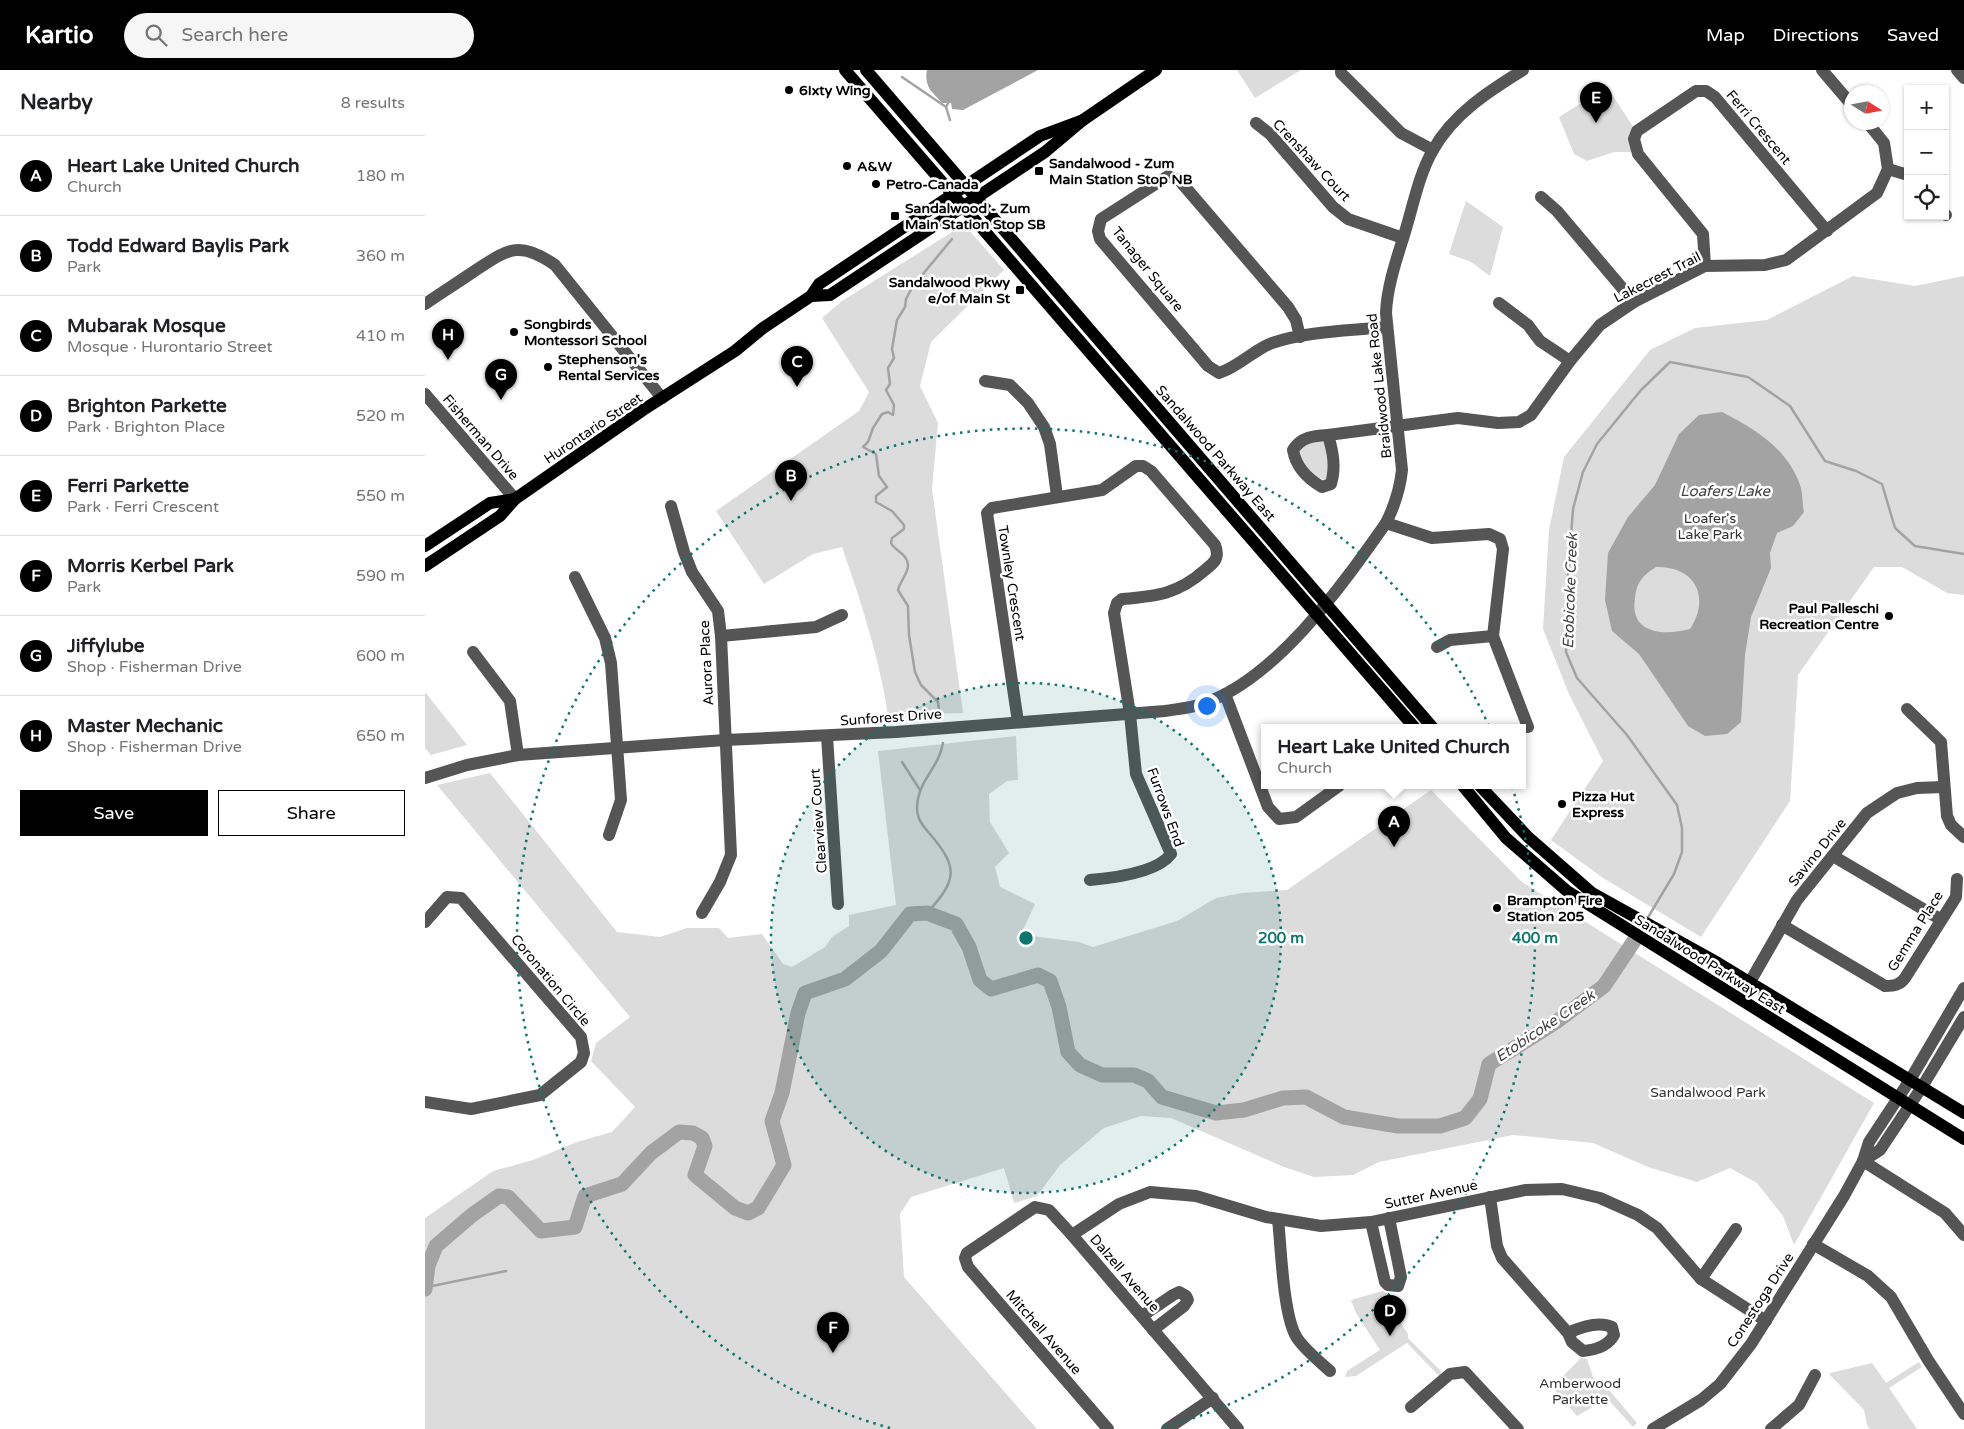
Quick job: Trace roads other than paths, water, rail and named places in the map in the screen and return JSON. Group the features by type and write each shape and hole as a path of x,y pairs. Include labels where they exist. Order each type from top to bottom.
{"main road":[{"path":"845,70 1412,724"},
{"name":"Sandalwood Parkway East","path":"866,70 1430,724"},
{"name":"Hurontario Street","path":"811,296 830,296 1045,152 1083,120 1157,70"},
{"name":"Hurontario Street","path":"425,566 499,516 515,498 735,352 763,328 811,296 819,284 1040,136 1083,120"},
{"name":"Hurontario Street","path":"425,546 490,503 515,498"},
{"name":"Sandalwood Parkway East","path":"1465,789 1506,838 1567,891 1964,1139"},
{"name":"Sandalwood Parkway East","path":"1483,789 1528,837 1572,878 1592,893 1750,982 1964,1113"}],"street":[{"path":"1341,70 1341,73 1390,124 1401,133 1433,150"},
{"name":"Braidwood Lake Road","path":"1326,605 1386,523 1399,493 1402,470 1399,425 1386,327 1386,302 1403,238 1433,150 1457,118 1490,90 1523,70"},
{"path":"1822,70 1844,96"},
{"path":"1957,70 1964,78"},
{"name":"Ferri Crescent","path":"1705,266 1703,234 1638,154 1634,140 1637,131 1696,91 1706,91 1715,97 1827,231"},
{"name":"Crenshaw Court","path":"1256,123 1270,134 1333,207 1348,219 1403,238"},
{"path":"1873,130 1883,142 1888,169 1904,174"},
{"name":"Lakecrest Trail","path":"1328,436 1458,418 1498,423 1519,422 1531,415 1570,361 1600,325 1634,302 1705,266 1765,264 1786,260 1877,193 1888,169"},
{"name":"Tanager Square","path":"1300,337 1296,320 1288,307 1180,181 1168,176 1101,218 1098,230 1100,239 1208,366 1219,373 1228,370 1271,343 1300,337 1386,327"},
{"path":"1541,197 1557,211 1634,302"},
{"path":"425,304 499,254 519,250 539,253 555,265 663,398"},
{"path":"1499,303 1528,326 1540,341 1570,361"},
{"path":"985,381 1010,385 1028,403 1044,427 1051,444 1057,496"},
{"name":"Fisherman Drive","path":"425,394 515,498"},
{"name":"Townley Crescent","path":"1018,722 987,513 992,508 1102,490 1136,466 1143,466 1215,545 1218,554 1216,560 1185,587 1151,597 1122,598 1117,603 1114,613 1130,714"},
{"name":"Aurora Place","path":"671,506 684,552 692,572 718,611 721,636 731,855 720,882 702,913"},
{"path":"1386,523 1432,538 1489,534 1500,539 1503,549 1493,636 1528,726"},
{"path":"575,577 605,638 611,663 621,800 609,835"},
{"name":"Sunforest Drive","path":"425,778 467,765 518,755 725,740 827,736 1130,714 1200,705 1225,694 1241,684 1282,651 1326,605"},
{"path":"721,636 816,628 842,616"},
{"path":"1437,647 1450,640 1493,636"},
{"path":"473,652 510,702 518,755"},
{"path":"1225,694 1261,789"},
{"path":"1907,709 1941,742 1947,816 1951,825 1964,837"},
{"name":"Furrows End","path":"1090,880 1121,877 1165,862 1171,854 1136,774 1130,714"},
{"name":"Clearview Court","path":"827,736 838,904"},
{"name":"Savino Drive","path":"1750,982 1797,900 1867,813 1897,793 1917,788 1944,787"},
{"path":"1261,789 1268,807 1279,819 1296,817 1335,789"},
{"path":"1833,856 1940,919"},
{"name":"Gemma Place","path":"1782,925 1885,986 1893,986 1901,983 1905,978 1940,919 1956,898 1957,879"},
{"name":"Coronation Circle","path":"425,922 447,897 461,898 581,1037 584,1053 581,1062 540,1094 528,1098 471,1109 425,1102"},
{"name":"Conestoga Drive","path":"1653,1429 1701,1400 1720,1384 1766,1321 1863,1161 1869,1142 1964,988"},
{"name":"Conestoga Drive","path":"1863,1161 1880,1150 1910,1106 1964,1017"},
{"path":"1863,1161 1945,1213 1964,1235"},
{"name":"Sutter Avenue","path":"1072,1235 1119,1204 1150,1192 1196,1196 1278,1219 1321,1226 1371,1222 1490,1197 1547,1188 1568,1190 1600,1198 1638,1215 1657,1228 1701,1279 1766,1321"},
{"path":"1490,1197 1497,1246 1502,1258 1568,1333"},
{"name":"Dalzell Avenue","path":"967,1253 1035,1207 1049,1210 1238,1429"},
{"path":"1371,1222 1385,1282 1388,1285 1398,1286 1401,1277 1389,1218"},
{"path":"1278,1219 1283,1276 1292,1329 1297,1339 1330,1371"},
{"path":"1701,1279 1736,1229"},
{"path":"1813,1244 1868,1276 1891,1297 1928,1360 1963,1411"},
{"name":"Mitchell Avenue","path":"967,1253 965,1258 968,1267 974,1275 1108,1429"},
{"path":"1142,1316 1173,1294 1179,1292 1187,1296 1188,1300 1184,1306 1153,1330"},
{"path":"1411,1407 1450,1374 1465,1372 1517,1429"},
{"path":"1771,1429 1799,1405 1815,1375"},
{"path":"1167,1429 1213,1398"}],"water":[{"path":"927,70 1038,70 963,110 952,109 951,103 942,103 929,88 926,76"},
{"name":"Loafers Lake","path":"1722,412 1746,425 1769,441 1787,460 1794,472 1801,488 1804,512 1793,526 1777,533 1770,553 1771,568 1751,617 1745,655 1741,722 1727,734 1705,736 1688,726 1639,654 1612,631 1605,600 1608,553 1628,517 1655,485 1679,434 1699,415","holes":["1656,567 1670,568 1681,572 1695,586 1699,595 1696,617 1690,629 1670,632 1651,630 1637,619 1635,610 1637,588 1647,573"]}],"waterway":[{"path":"902,77 946,107"},
{"path":"950,100 946,107 950,120"},
{"path":"939,710 938,702 921,685 915,672 909,635 908,606 898,590 908,565 905,557 891,543 892,538 904,529 904,525 892,511 876,502 876,496 887,487 879,476 876,454 863,447 868,442 873,428 882,414 888,412 893,415 894,405 886,390 890,384 888,368 894,358 892,349 897,320 905,307 906,299 913,286 952,239"},
{"name":"Etobicoke Creek","path":"1647,919 1674,874 1682,852 1682,828 1677,805 1627,735 1577,678 1566,652 1568,577 1573,509 1583,472 1597,444 1641,390 1670,362 1748,377 1790,406 1825,461 1856,471 1882,484 1895,528 1915,546 1964,554"},
{"path":"927,913 944,892 951,874 946,856 921,822 917,807 921,789 941,752 943,743"},
{"path":"902,762 920,790"},
{"name":"Etobicoke Creek","path":"425,1289 428,1266 436,1246 472,1215 499,1196 508,1197 541,1231 575,1227 585,1196 622,1184 651,1153 679,1132 693,1133 702,1138 705,1146 695,1175 735,1208 748,1213 758,1208 784,1165 772,1121 782,1093 798,1013 805,993 845,979 881,951 910,914 927,913 956,924 969,947 980,980 991,989 1038,975 1050,981 1059,1007 1068,1052 1080,1065 1102,1075 1134,1075 1148,1081 1162,1097 1216,1113 1244,1110 1283,1098 1306,1097 1344,1117 1398,1126 1440,1126 1465,1118 1480,1099 1489,1064 1556,1022 1604,986 1634,941"},
{"path":"427,1287 506,1271"}],"place":[{"name":"6Ixty Wing","path":"789,90"},
{"name":"Ferri Parkette","path":"1596,123"},
{"name":"A&W","path":"847,166"},
{"name":"Sandalwood - Zum Main Station Stop NB","path":"1039,171"},
{"name":"Petro-Canada","path":"876,184"},
{"name":"Sandalwood - Zum Main Station Stop SB","path":"895,216"},
{"name":"Sandalwood Pkwy e/of Main St","path":"1020,290"},
{"name":"Songbirds Montessori School","path":"514,332"},
{"name":"Master Mechanic","path":"448,360"},
{"name":"Stephenson's Rental Services","path":"548,367"},
{"name":"Mubarak Mosque","path":"797,387"},
{"name":"Jiffylube","path":"501,400"},
{"name":"Todd Edward Baylis Park","path":"791,501"},
{"name":"Paul Palleschi Recreation Centre","path":"1889,616"},
{"name":"Pizza Hut Express","path":"1562,804"},
{"name":"Heart Lake United Church","path":"1394,847"},
{"name":"Brampton Fire Station 205","path":"1497,908"},
{"name":"Brighton Parkette","path":"1390,1336"},
{"name":"Morris Kerbel Park","path":"833,1353"}],"park label":[{"name":"Loafer's Lake Park","path":"1710,526"},
{"name":"Sandalwood Park","path":"1708,1092"},
{"name":"Amberwood Parkette","path":"1580,1392"}]}
